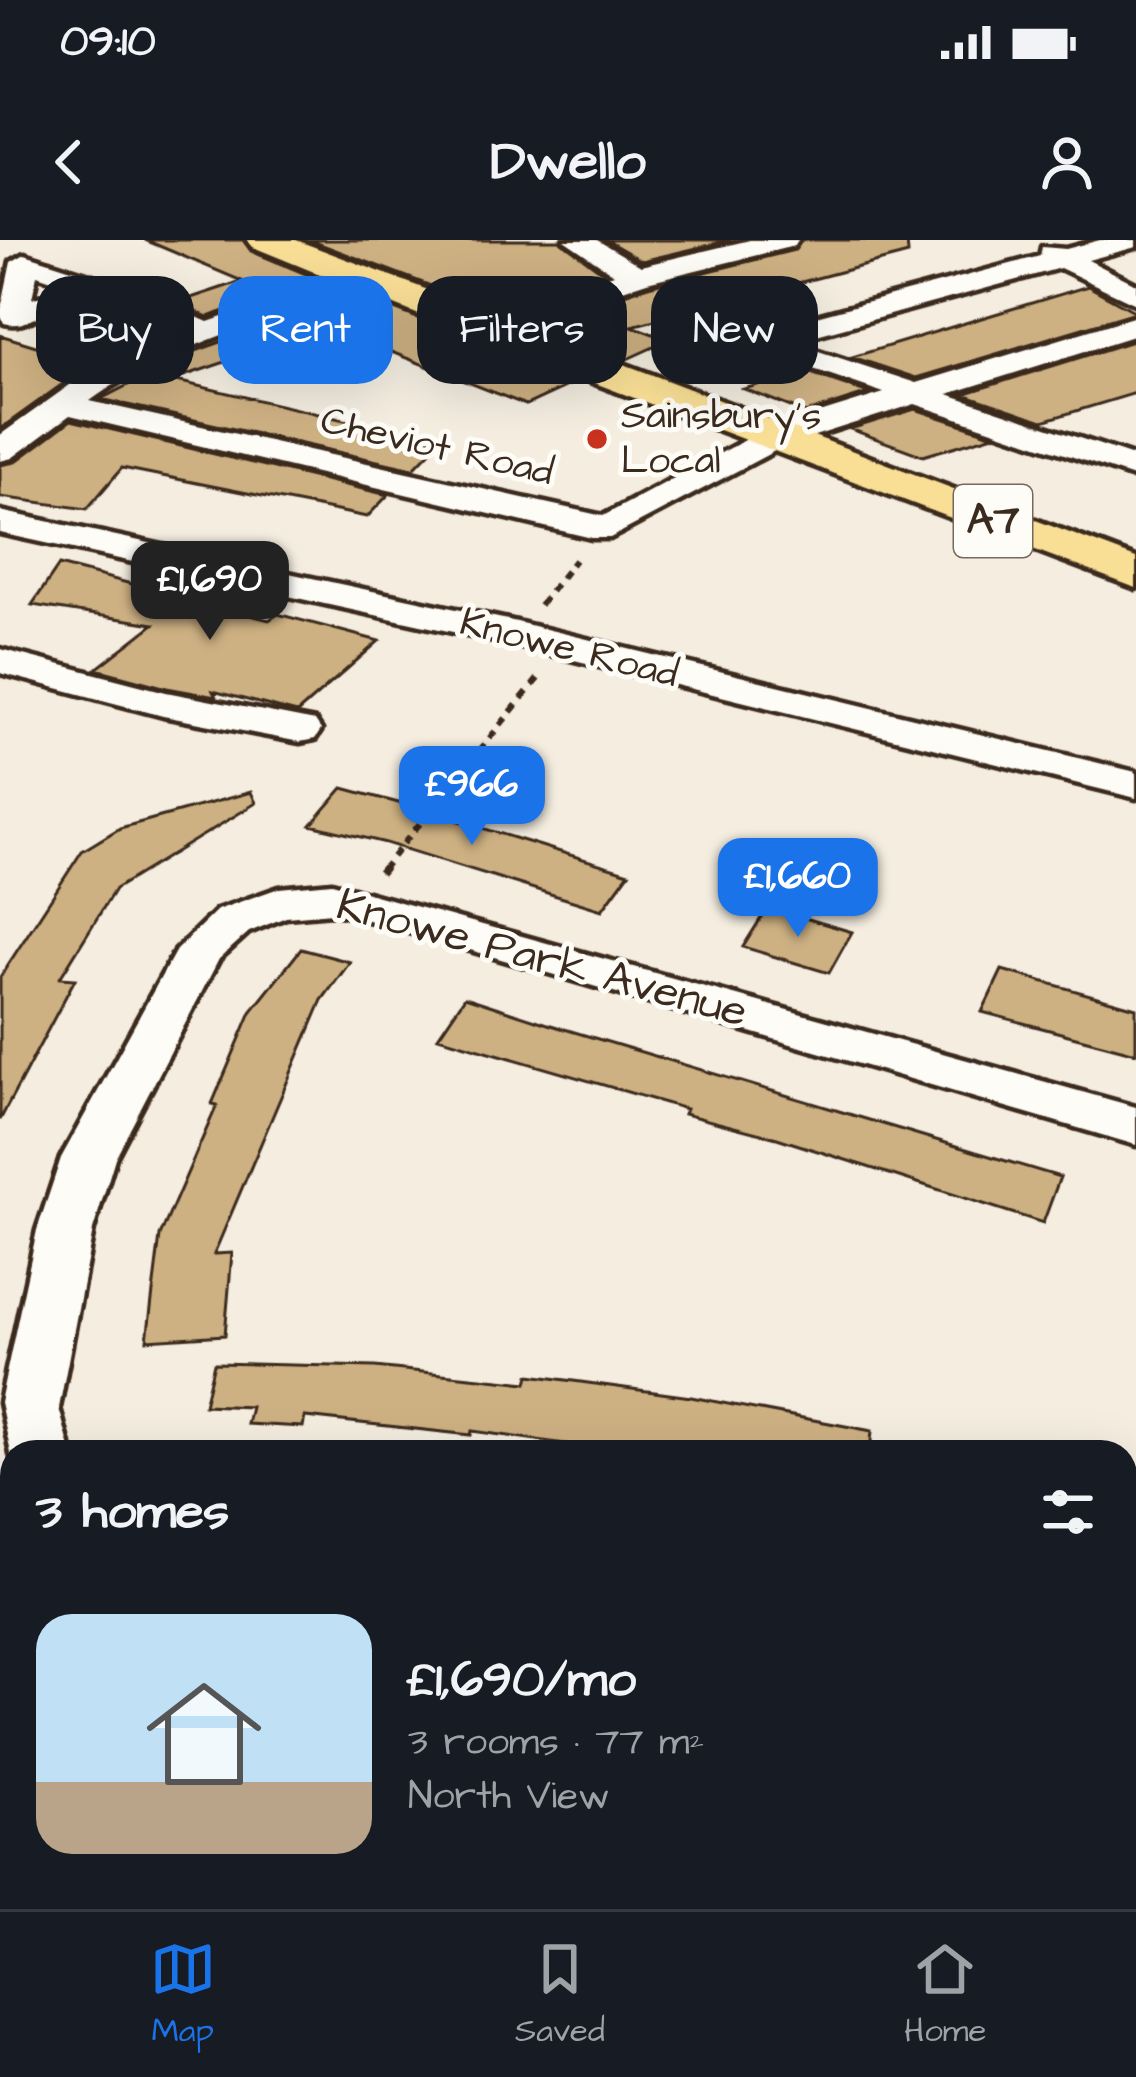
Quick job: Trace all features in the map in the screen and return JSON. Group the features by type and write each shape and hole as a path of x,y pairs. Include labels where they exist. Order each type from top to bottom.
{"main road":[{"name":"A7","path":"266,240 356,276"},
{"name":"A7","path":"627,382 1136,574"}],"street":[{"path":"578,240 637,277"},
{"path":"627,280 784,240"},
{"path":"1024,240 1136,295"},
{"path":"818,325 1131,240"},
{"name":"Cheviot Road","path":"63,404 592,527 626,521 774,438 1136,325"},
{"path":"194,328 206,333"},
{"path":"0,451 99,379 218,329"},
{"path":"818,358 1136,468"},
{"path":"1088,451 1136,434"},
{"path":"0,561 13,525"},
{"name":"Knowe Road","path":"13,525 517,634 1136,785"},
{"path":"0,661 163,704 300,730"},
{"name":"Knowe Park Avenue","path":"37,1440 29,1408 65,1230 88,1158 200,950 233,921 279,903 305,899 357,902 1136,1126"}],"path":[{"path":"517,634 584,548 592,527"},
{"path":"357,902 529,691"}],"building":[{"path":"145,240 243,240 251,251 311,276 230,276"},
{"path":"309,240 560,240 604,273 417,276 417,281"},
{"path":"606,240 731,240 642,261"},
{"path":"802,240 907,240 908,254 818,278 689,276 795,250"},
{"path":"648,286 651,321 632,326 651,333 651,348 627,359 627,293"},
{"path":"1088,286 1136,312 916,378 852,357"},
{"path":"218,289 218,314 208,317 194,311 194,297"},
{"path":"393,308 417,318 417,362 393,353"},
{"path":"0,335 36,346 36,384 63,384 0,429"},
{"path":"1136,340 1136,393 1043,421 963,394"},
{"path":"218,343 218,364 194,373 194,352"},
{"path":"818,375 869,393 806,413 744,389 761,384 818,384"},
{"path":"130,384 189,384 439,442 413,469 101,399"},
{"path":"473,384 572,384 526,405"},
{"path":"915,409 994,435 923,456 850,429"},
{"path":"71,420 388,495 367,517 122,468 87,509 0,497 0,465 15,462"},
{"path":"59,565 269,620 278,614 379,641 297,713 213,691 216,697 167,688 96,669 154,624 32,605"},
{"path":"343,788 629,873 602,910 386,843 311,825"},
{"path":"251,792 256,803 115,889 60,978 75,979 0,1120 0,977 82,851 120,828"},
{"path":"768,907 852,932 829,973 743,947"},
{"path":"301,949 350,962 322,1000 214,1254 232,1253 225,1335 147,1340 160,1236 251,1012"},
{"path":"1002,970 1136,1008 1136,1053 982,1012"},
{"path":"465,997 1060,1177 1043,1223 777,1138 684,1114 686,1109 438,1037"},
{"path":"214,1363 375,1367 527,1383 529,1375 691,1397 872,1431 871,1440 537,1440 305,1417 303,1427 247,1424 251,1407 204,1405"}],"place":[{"name":"Sainsbury's Local","path":"597,439"}]}
